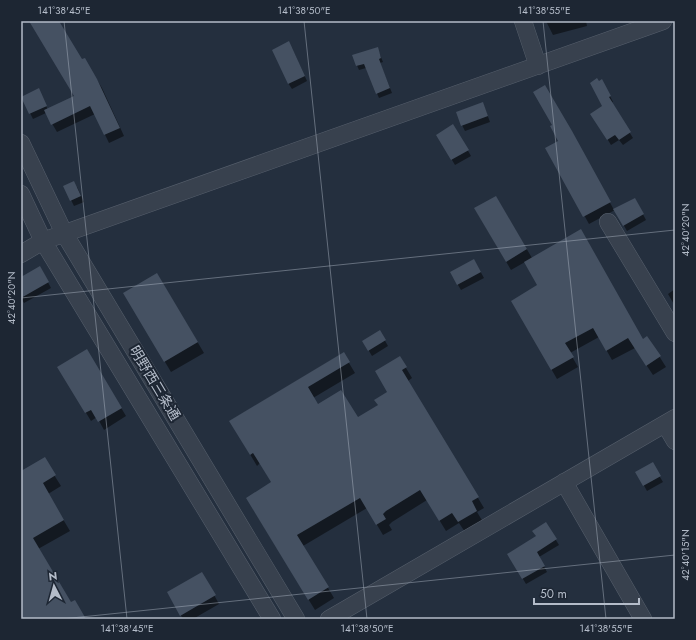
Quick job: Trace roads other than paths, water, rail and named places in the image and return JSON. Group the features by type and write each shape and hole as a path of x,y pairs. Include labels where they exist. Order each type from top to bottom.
{"street":[{"path":"524,21 538,66"},
{"path":"21,254 43,240 538,66 623,28 663,21"},
{"name":"明野西三条通","path":"21,143 64,233 296,619"},
{"name":"明野西三条通","path":"21,194 43,240 272,619"},
{"path":"608,222 675,333"},
{"path":"329,619 670,421 675,441"},
{"path":"564,482 643,619"}]}
